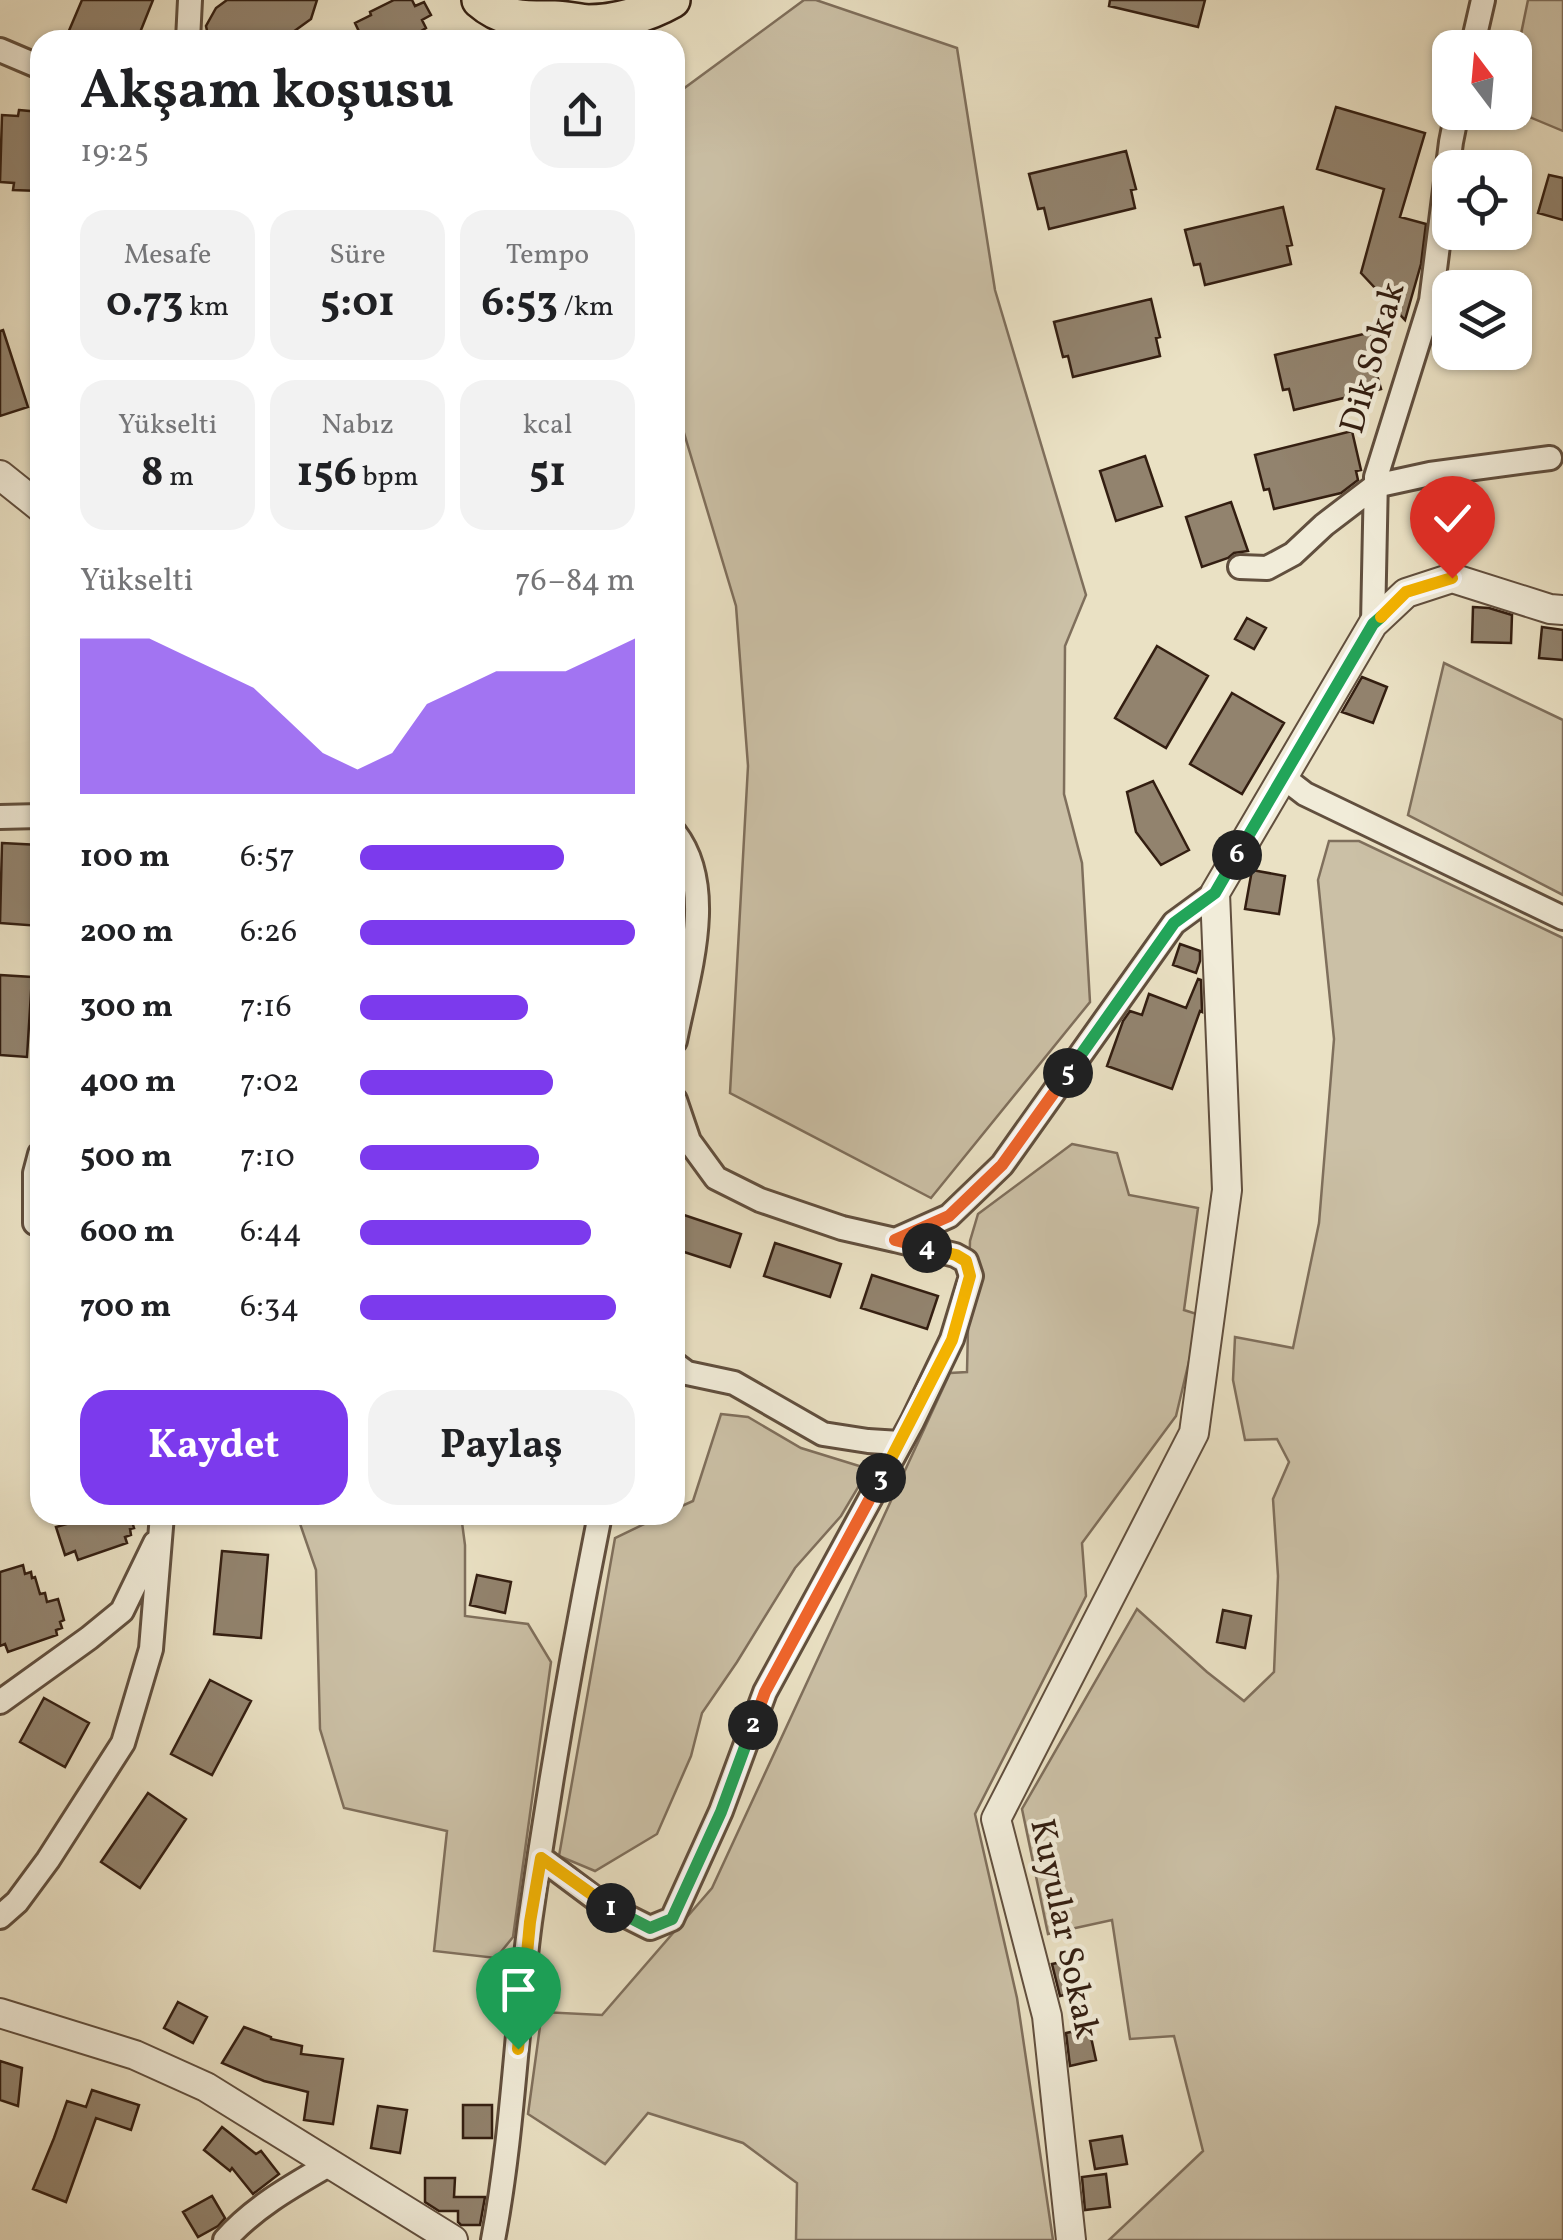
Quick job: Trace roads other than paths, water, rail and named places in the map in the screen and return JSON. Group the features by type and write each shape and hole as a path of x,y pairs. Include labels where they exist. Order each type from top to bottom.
{"main road":[{"path":"480,0 494,12 530,20 559,18 586,22 597,11 639,15 672,0"}],"street":[{"path":"188,30 190,0"},
{"path":"1476,30 1483,0"},
{"path":"0,50 30,62"},
{"name":"Dik Sokak","path":"1373,624 1376,477 1431,301 1454,130"},
{"path":"1240,568 1267,568 1292,554 1376,486 1430,474 1550,458"},
{"path":"0,474 30,499"},
{"path":"895,1240 949,1216 1002,1165 1174,923 1215,893 1373,624 1406,592 1452,578 1563,610"},
{"path":"1283,777 1305,794 1563,918"},
{"path":"0,817 30,816"},
{"path":"685,847 694,873 698,917 685,987"},
{"name":"Kuyular Sokak","path":"1072,2240 1047,2016 996,1819 1194,1434 1226,1190 1215,893"},
{"path":"541,1858 604,1905 650,1928 672,1919 721,1812 765,1692 952,1340 970,1276 966,1261 956,1255 842,1228 760,1200 716,1178 689,1142 685,1130"},
{"path":"685,1372 734,1383 823,1434 900,1443"},
{"path":"0,1702 122,1611 161,1525"},
{"path":"0,1916 17,1902 48,1860 123,1743 151,1649 163,1525"},
{"path":"493,2240 505,2175 530,1922 598,1525"},
{"path":"0,2013 136,2055 206,2087 453,2240"},
{"path":"225,2240 278,2194 330,2164"}]}
